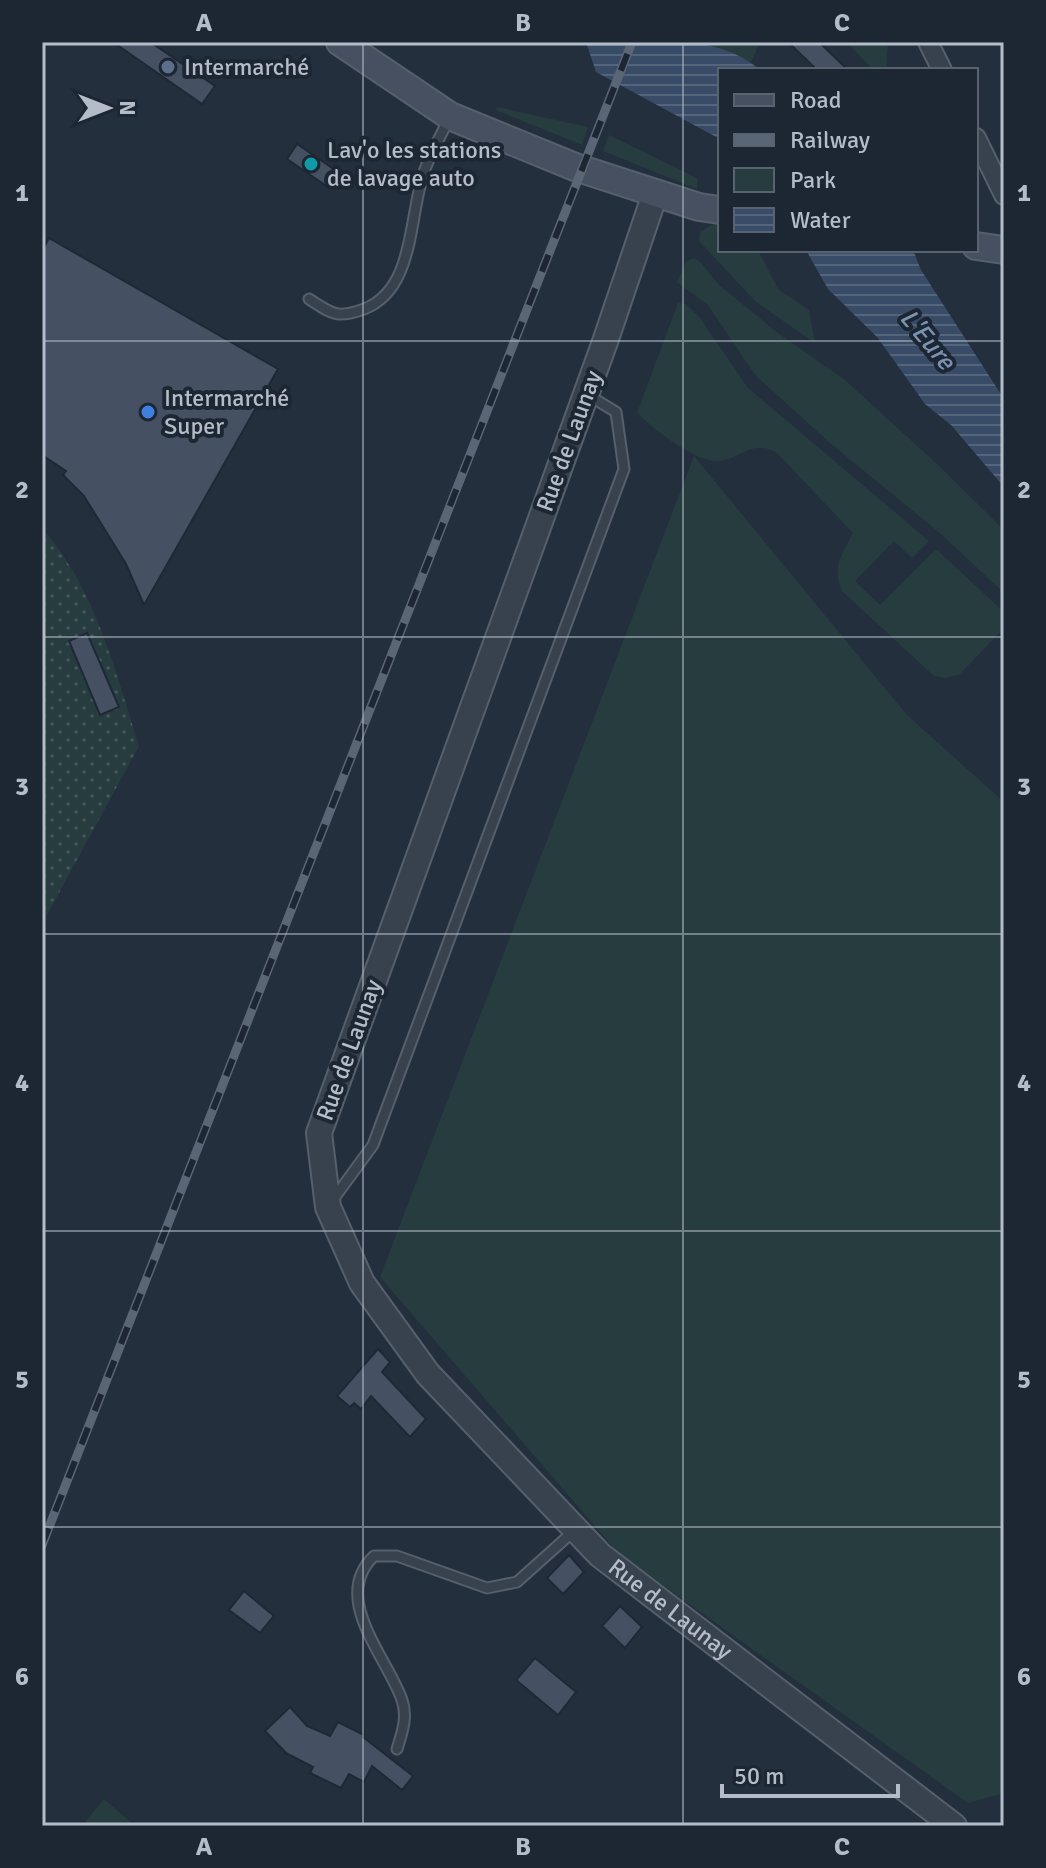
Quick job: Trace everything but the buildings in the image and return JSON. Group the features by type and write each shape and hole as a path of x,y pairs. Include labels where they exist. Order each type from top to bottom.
{"main road":[{"path":"340,42 450,116 575,167 655,194 718,210"},
{"path":"978,246 1004,250"}],"street":[{"path":"928,42 941,68"},
{"path":"978,142 1004,195"},
{"name":"Rue de Launay","path":"655,194 586,394 319,1133 328,1207 362,1283 428,1374 600,1555 954,1826"}],"lane":[{"path":"309,299 333,315 347,315 384,299 398,280 423,174 450,116"},
{"path":"328,1207 373,1145 624,469 616,412 586,394"},
{"path":"397,1749 404,1724 403,1702 364,1624 357,1589 364,1566 374,1556 397,1556 487,1588 517,1582 575,1530"}],"green space":[{"path":"700,42 760,42 751,62"},
{"path":"847,42 888,42 886,68 871,68"},
{"path":"497,107 588,127 582,145 496,110"},
{"path":"609,135 697,178 697,189 603,151"},
{"path":"718,223 718,252 759,252 778,289 809,310 815,343 756,302 699,241 700,232"},
{"path":"694,258 719,285 778,333 845,380 997,523 1004,531 1004,593 941,534 830,443 755,375 708,305 677,282 686,261"},
{"path":"678,303 686,304 700,318 748,388 929,541 912,558 894,541 855,581 880,605 936,549 1004,612 1004,628 959,675 945,678 934,676 842,591 838,567 853,533 777,453 760,448 725,460 707,460 674,443 637,413"},
{"path":"694,456 907,715 1004,802 1004,1793 968,1803 619,1554 380,1277"},
{"path":"42,528 61,552 90,604 112,660 139,746 42,924"},
{"path":"104,1799 135,1826 82,1826"}],"water":[{"path":"677,41 700,44 722,49 757,68 718,68 718,138 596,72 586,42"},
{"name":"L'Eure","path":"807,252 914,252 921,270 1004,399 1004,487 951,425 925,404 878,338 828,289"}],"railway":[{"path":"42,1545 632,42"}],"place":[{"name":"Intermarché","path":"168,67"},
{"name":"Lav'o les stations de lavage auto","path":"311,164"},
{"name":"Intermarché Super","path":"148,412"}]}
